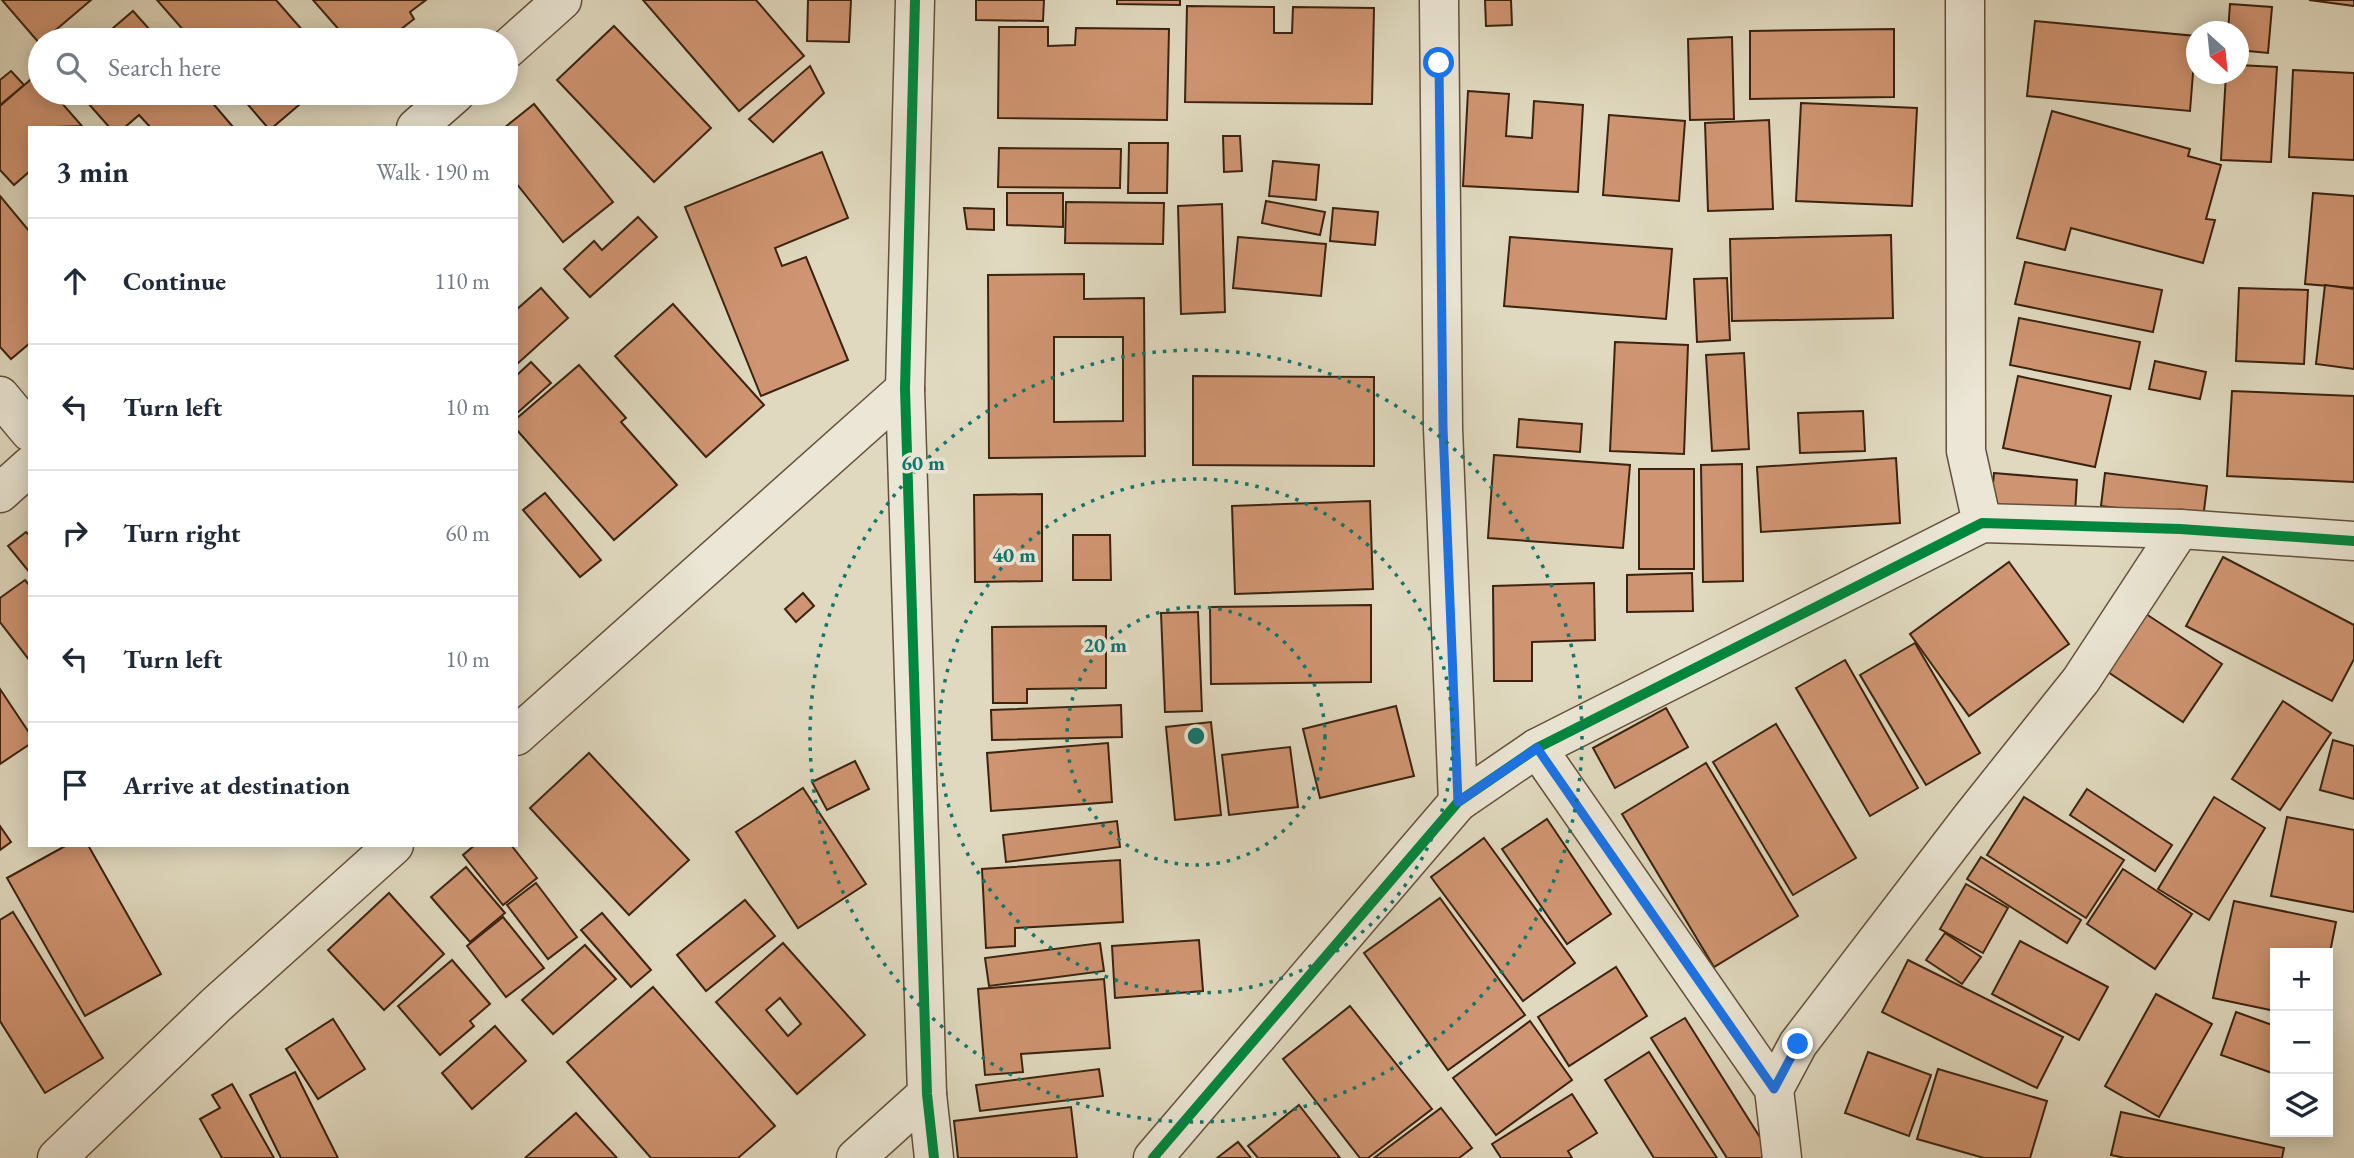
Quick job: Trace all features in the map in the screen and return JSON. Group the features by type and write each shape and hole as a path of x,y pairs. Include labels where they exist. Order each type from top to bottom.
{"street":[{"path":"518,39 562,0"},
{"path":"915,0 905,389 927,1094 934,1158"},
{"path":"1439,0 1443,428 1458,802"},
{"path":"1965,0 1966,451 1982,523"},
{"path":"418,126 442,105"},
{"path":"518,734 905,389"},
{"path":"0,396 28,430"},
{"path":"0,493 28,468"},
{"path":"1153,1158 1458,802 1537,748 1982,523 2180,529 2354,541"},
{"path":"1774,1089 1798,1044 1970,818 2081,680 2180,529"},
{"path":"1537,748 1774,1089 1782,1158"},
{"path":"57,1158 216,1005 392,847"},
{"path":"856,1158 927,1094"}],"building":[{"path":"2,0 91,0 58,28 28,28 28,30"},
{"path":"157,0 276,0 300,28 182,28"},
{"path":"313,0 426,0 410,12 414,19 402,28 338,28"},
{"path":"643,0 756,0 804,56 739,111"},
{"path":"808,0 851,0 849,42 807,41"},
{"path":"976,0 1044,0 1043,21 976,20"},
{"path":"1117,0 1180,0 1180,5 1117,4"},
{"path":"1485,0 1511,0 1512,25 1486,26"},
{"path":"2309,0 2354,0 2354,6"},
{"path":"2230,4 2272,7 2268,53 2249,51 2249,21 2229,21"},
{"path":"1187,6 1274,7 1274,33 1292,33 1293,7 1374,8 1372,104 1185,102"},
{"path":"133,11 148,28 113,28"},
{"path":"2035,21 2186,35 2186,84 2192,84 2190,111 2027,96"},
{"path":"614,26 711,128 654,182 557,80"},
{"path":"999,27 1048,27 1048,46 1075,45 1076,28 1169,29 1167,120 998,118"},
{"path":"1894,29 1894,97 1750,99 1750,31"},
{"path":"1732,37 1734,119 1690,120 1688,39"},
{"path":"810,66 824,93 773,142 749,119"},
{"path":"2249,66 2277,67 2271,162 2221,160 2225,84 2249,84"},
{"path":"2293,70 2354,73 2354,160 2289,157"},
{"path":"11,71 24,85 0,105 0,80"},
{"path":"28,82 28,105 64,105 82,126 28,126 28,173 14,185 0,170 0,106"},
{"path":"1468,91 1509,94 1506,136 1532,138 1534,101 1583,105 1578,192 1463,186"},
{"path":"1801,103 1917,108 1912,206 1796,201"},
{"path":"534,104 613,202 563,242 518,186 518,126 506,126"},
{"path":"90,105 214,105 232,126 149,126 139,115 126,126 108,126"},
{"path":"248,105 299,105 274,126 266,126"},
{"path":"2052,111 2190,149 2188,156 2221,165 2206,219 2215,220 2203,263 2071,228 2065,250 2017,238"},
{"path":"1609,115 1685,121 1679,201 1603,195"},
{"path":"1769,120 1773,209 1708,211 1705,123"},
{"path":"1223,136 1240,136 1242,171 1224,172"},
{"path":"1129,143 1168,143 1167,193 1128,193"},
{"path":"999,148 1121,149 1120,188 998,187"},
{"path":"822,152 848,218 775,248 782,266 806,257 848,360 761,396 685,207"},
{"path":"1273,161 1319,165 1316,200 1269,196"},
{"path":"1007,193 1063,193 1063,227 1007,225"},
{"path":"2313,193 2354,196 2354,288 2305,284"},
{"path":"0,196 28,230 28,345 11,359 0,347"},
{"path":"1266,201 1325,212 1320,235 1262,223"},
{"path":"1066,202 1164,203 1163,244 1065,243"},
{"path":"1222,204 1225,312 1181,314 1178,206"},
{"path":"964,208 994,209 994,230 967,229"},
{"path":"1333,208 1378,212 1375,245 1330,241"},
{"path":"638,217 657,237 590,297 564,269 594,241 602,250"},
{"path":"1891,235 1893,318 1732,321 1730,239"},
{"path":"1238,237 1326,244 1321,296 1233,288"},
{"path":"1510,237 1672,249 1666,319 1504,306"},
{"path":"2025,262 2162,290 2153,332 2015,304"},
{"path":"1084,274 1084,299 1144,298 1145,456 989,458 988,275","holes":["1054,337 1123,337 1123,421 1054,422"]},
{"path":"1727,278 1730,340 1697,342 1694,279"},
{"path":"2325,285 2354,289 2354,369 2316,364"},
{"path":"541,288 568,318 518,363 518,308"},
{"path":"2239,288 2308,290 2304,364 2236,361"},
{"path":"673,304 764,405 706,457 615,356"},
{"path":"2019,318 2140,342 2130,389 2010,365"},
{"path":"1615,342 1688,345 1684,454 1610,451"},
{"path":"1744,353 1749,449 1712,451 1706,355"},
{"path":"2155,361 2206,372 2200,399 2149,389"},
{"path":"531,362 551,383 518,412 518,374"},
{"path":"579,365 626,418 621,422 677,485 614,540 518,431 518,417"},
{"path":"1193,376 1374,377 1374,466 1193,465"},
{"path":"2018,376 2111,396 2095,467 2003,448"},
{"path":"2232,391 2354,396 2354,482 2227,476"},
{"path":"1863,411 1865,451 1800,453 1798,413"},
{"path":"1519,419 1582,424 1580,452 1517,447"},
{"path":"1494,455 1630,465 1623,548 1488,538"},
{"path":"1896,458 1900,523 1761,532 1757,467"},
{"path":"1742,464 1743,581 1703,582 1701,465"},
{"path":"1639,469 1694,469 1694,569 1639,569"},
{"path":"1994,473 2077,480 2075,513 1991,506"},
{"path":"2105,473 2207,486 2203,519 2101,506"},
{"path":"545,493 601,560 580,577 523,510"},
{"path":"1042,494 1042,581 975,582 974,495"},
{"path":"1370,501 1373,589 1235,594 1232,506"},
{"path":"26,532 28,534 28,571 8,546"},
{"path":"1073,535 1110,535 1111,580 1073,580"},
{"path":"2223,557 2354,625 2354,659 2332,701 2186,626"},
{"path":"2009,562 2069,644 1969,716 1910,634"},
{"path":"1692,573 1693,611 1627,612 1627,575"},
{"path":"25,580 28,584 28,658 0,622 0,598"},
{"path":"1594,583 1595,640 1532,642 1532,681 1494,681 1493,586"},
{"path":"803,593 814,606 796,622 785,609"},
{"path":"1371,605 1371,682 1211,684 1210,607"},
{"path":"1198,612 1202,711 1165,712 1161,613"},
{"path":"2143,612 2222,664 2183,722 2105,670"},
{"path":"1106,626 1106,688 1027,689 1027,703 993,703 992,627"},
{"path":"1915,643 1980,753 1926,785 1860,675"},
{"path":"1845,660 1918,788 1870,816 1796,688"},
{"path":"0,689 28,731 28,745 0,764"},
{"path":"2283,701 2331,733 2280,810 2232,779"},
{"path":"1121,705 1122,737 992,740 991,710"},
{"path":"1396,706 1414,776 1320,798 1303,729"},
{"path":"1666,708 1688,747 1615,788 1593,748"},
{"path":"1211,722 1221,815 1175,820 1166,727"},
{"path":"1776,724 1856,858 1793,895 1713,762"},
{"path":"2333,740 2354,746 2354,799 2320,790"},
{"path":"1108,743 1112,802 991,811 987,753"},
{"path":"1290,747 1298,807 1229,815 1222,755"},
{"path":"589,753 689,860 629,915 530,808"},
{"path":"855,761 869,789 827,810 812,782"},
{"path":"1706,763 1798,916 1714,967 1622,814"},
{"path":"803,788 866,884 798,928 736,832"},
{"path":"2087,789 2172,845 2155,871 2070,815"},
{"path":"2024,797 2124,860 2086,918 1987,855"},
{"path":"2214,797 2265,828 2209,920 2158,889"},
{"path":"2287,817 2354,830 2354,912 2271,896"},
{"path":"1547,819 1611,914 1567,944 1502,849"},
{"path":"1117,821 1120,847 1006,862 1003,835"},
{"path":"0,826 11,842 0,850"},
{"path":"1484,838 1575,963 1523,1001 1431,877"},
{"path":"63,847 89,847 161,974 85,1016 7,878"},
{"path":"473,847 513,847 537,878 503,905 463,855"},
{"path":"1981,857 2081,920 2067,943 1967,879"},
{"path":"1120,860 1123,922 1015,928 1015,946 986,948 982,869"},
{"path":"466,867 505,913 470,942 431,897"},
{"path":"2123,869 2192,914 2155,969 2087,924"},
{"path":"536,883 577,937 548,959 507,905"},
{"path":"1966,884 2008,908 1983,953 1940,929"},
{"path":"389,893 444,954 384,1010 328,950"},
{"path":"1440,898 1525,1015 1448,1070 1364,953"},
{"path":"745,900 775,936 706,991 677,955"},
{"path":"2234,901 2336,922 2331,948 2270,948 2270,1010 2213,998"},
{"path":"13,912 103,1058 45,1093 0,1021 0,920"},
{"path":"602,913 651,970 631,987 581,930"},
{"path":"503,917 544,968 506,997 467,946"},
{"path":"1945,933 1981,957 1962,984 1926,960"},
{"path":"1199,940 1203,991 1115,998 1112,946"},
{"path":"2020,941 2108,987 2079,1040 1992,994"},
{"path":"783,943 865,1035 797,1094 716,1002","holes":["780,998 801,1024 788,1036 766,1010"]},
{"path":"1100,943 1104,971 989,986 985,958"},
{"path":"585,945 616,979 553,1034 522,1000"},
{"path":"452,960 490,1004 470,1021 474,1026 440,1055 398,1006"},
{"path":"1908,960 2063,1037 2037,1088 1882,1012"},
{"path":"1616,967 1647,1016 1569,1066 1538,1017"},
{"path":"1104,979 1110,1048 1021,1054 1023,1072 985,1075 978,989"},
{"path":"653,987 775,1126 738,1158 651,1158 567,1062"},
{"path":"2156,994 2212,1024 2159,1117 2105,1086"},
{"path":"1350,1006 1432,1109 1368,1158 1360,1158 1283,1059"},
{"path":"2236,1012 2270,1024 2270,1072 2221,1055"},
{"path":"1685,1018 1773,1158 1727,1158 1651,1038"},
{"path":"333,1019 365,1069 318,1099 286,1049"},
{"path":"1530,1021 1572,1080 1496,1135 1453,1078"},
{"path":"495,1026 526,1061 472,1109 442,1073"},
{"path":"1649,1052 1717,1158 1654,1158 1605,1080"},
{"path":"1868,1052 1931,1075 1909,1136 1845,1113"},
{"path":"1099,1069 1103,1096 980,1111 976,1085"},
{"path":"1938,1069 2047,1101 2030,1158 1984,1158 1917,1139"},
{"path":"295,1072 338,1158 281,1158 250,1095"},
{"path":"232,1084 274,1158 222,1158 200,1119 220,1108 212,1095"},
{"path":"1572,1094 1597,1133 1568,1151 1572,1158 1501,1158 1492,1144"},
{"path":"1299,1105 1340,1158 1258,1158 1248,1146"},
{"path":"1071,1107 1077,1158 958,1158 954,1121"},
{"path":"1441,1108 1472,1148 1459,1158 1374,1158"},
{"path":"2121,1112 2284,1148 2282,1158 2125,1158 2111,1155"},
{"path":"576,1113 617,1158 525,1158"},
{"path":"1238,1142 1251,1158 1217,1158"}],"cycle path":[{"path":"915,0 905,389 927,1094 934,1158"},
{"path":"1153,1158 1458,802 1537,748 1982,523 2180,529 2354,541"}],"route":[{"path":"1439,63 1443,428 1458,802 1537,748 1774,1089 1798,1044"}]}
